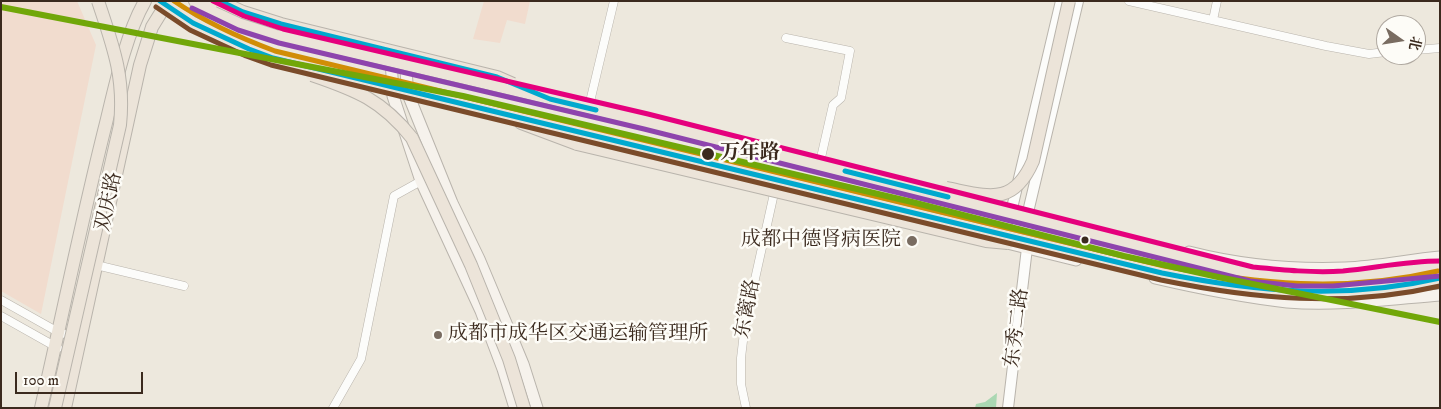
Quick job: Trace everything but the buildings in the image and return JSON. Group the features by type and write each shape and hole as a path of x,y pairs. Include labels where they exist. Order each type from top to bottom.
{"main road":[{"path":"98,1 112,43"},
{"path":"103,1 112,39 114,91"},
{"path":"55,408 120,125 121,81 108,18 109,1"},
{"name":"双庆路","path":"41,408 114,91 132,29 145,1"},
{"path":"195,1 241,23 281,36 550,99 897,184 1252,274 1278,278 1344,278 1440,266"},
{"path":"204,1 226,13 276,30 1198,254 1263,266 1309,269 1347,268 1440,257"},
{"path":"213,1 226,13"},
{"path":"219,1 244,12 282,24 497,77 550,99"},
{"path":"897,184 936,186 987,196 1005,194 1016,188 1026,177 1033,161 1069,1"},
{"path":"161,3 193,23 248,49 360,92 399,121 412,138 471,265 509,359 524,408"},
{"path":"161,3 185,23 261,58 777,182 1027,248 1190,286 1286,302 1355,302 1440,295"},
{"name":"双庆路","path":"65,408 140,65 161,3"},
{"path":"391,57 392,90 421,181 481,311 504,369 515,408"},
{"path":"273,58 1164,274 1260,289 1314,291 1351,291 1440,281"},
{"path":"405,60 408,94 452,203 479,258 523,364 537,408"},
{"path":"509,118 576,144 986,241 1040,245"}],"street":[{"path":"589,106 614,1"},
{"path":"1027,248 1012,208 1061,1"},
{"name":"东秀二路","path":"1008,408 1027,248 1028,212 1078,1"},
{"path":"1129,1 1326,46 1369,54 1376,53"},
{"path":"1213,20 1217,1"},
{"path":"786,38 850,51 841,98 834,105 820,162"},
{"path":"1426,49 1440,48"},
{"path":"333,408 361,360 394,196 421,181"},
{"name":"东篱路","path":"746,408 741,384 740,358 745,324 777,182"},
{"path":"96,265 184,286"},
{"path":"1,300 58,332 80,338"},
{"path":"1,316 55,347 76,352"}],"shaded area":[{"path":"1,1 77,1 96,45 41,314 1,291"},
{"path":"484,1 530,1 525,24 507,20 500,43 473,39"}],"green space":[{"path":"997,393 996,408 975,408 976,404 985,402"}],"transit line":[{"path":"160,1 193,23 273,58 1162,273 1232,285 1301,291 1370,289 1440,278"},
{"path":"174,1 223,29 275,51 1164,266 1233,277 1301,284 1369,282 1438,271"},
{"path":"213,1 244,16 283,29 648,114 1253,267 1332,272 1415,262 1440,261"},
{"path":"220,1 243,12 281,24 497,77 550,99 596,110"},
{"path":"1,7 463,96 912,202 1124,256 1440,322"},
{"path":"156,7 190,30 246,56 271,65 1161,280 1196,287 1265,296 1334,299 1405,293 1440,286"},
{"path":"192,8 238,30 279,43 644,129 1250,281 1297,286 1333,286 1440,276"},
{"path":"845,171 948,197"}],"place":[{"name":"万年路","path":"708,154"},
{"name":"成都中德肾病医院","path":"912,241"},
{"name":"成都市成华区交通运输管理所","path":"438,335"}]}
